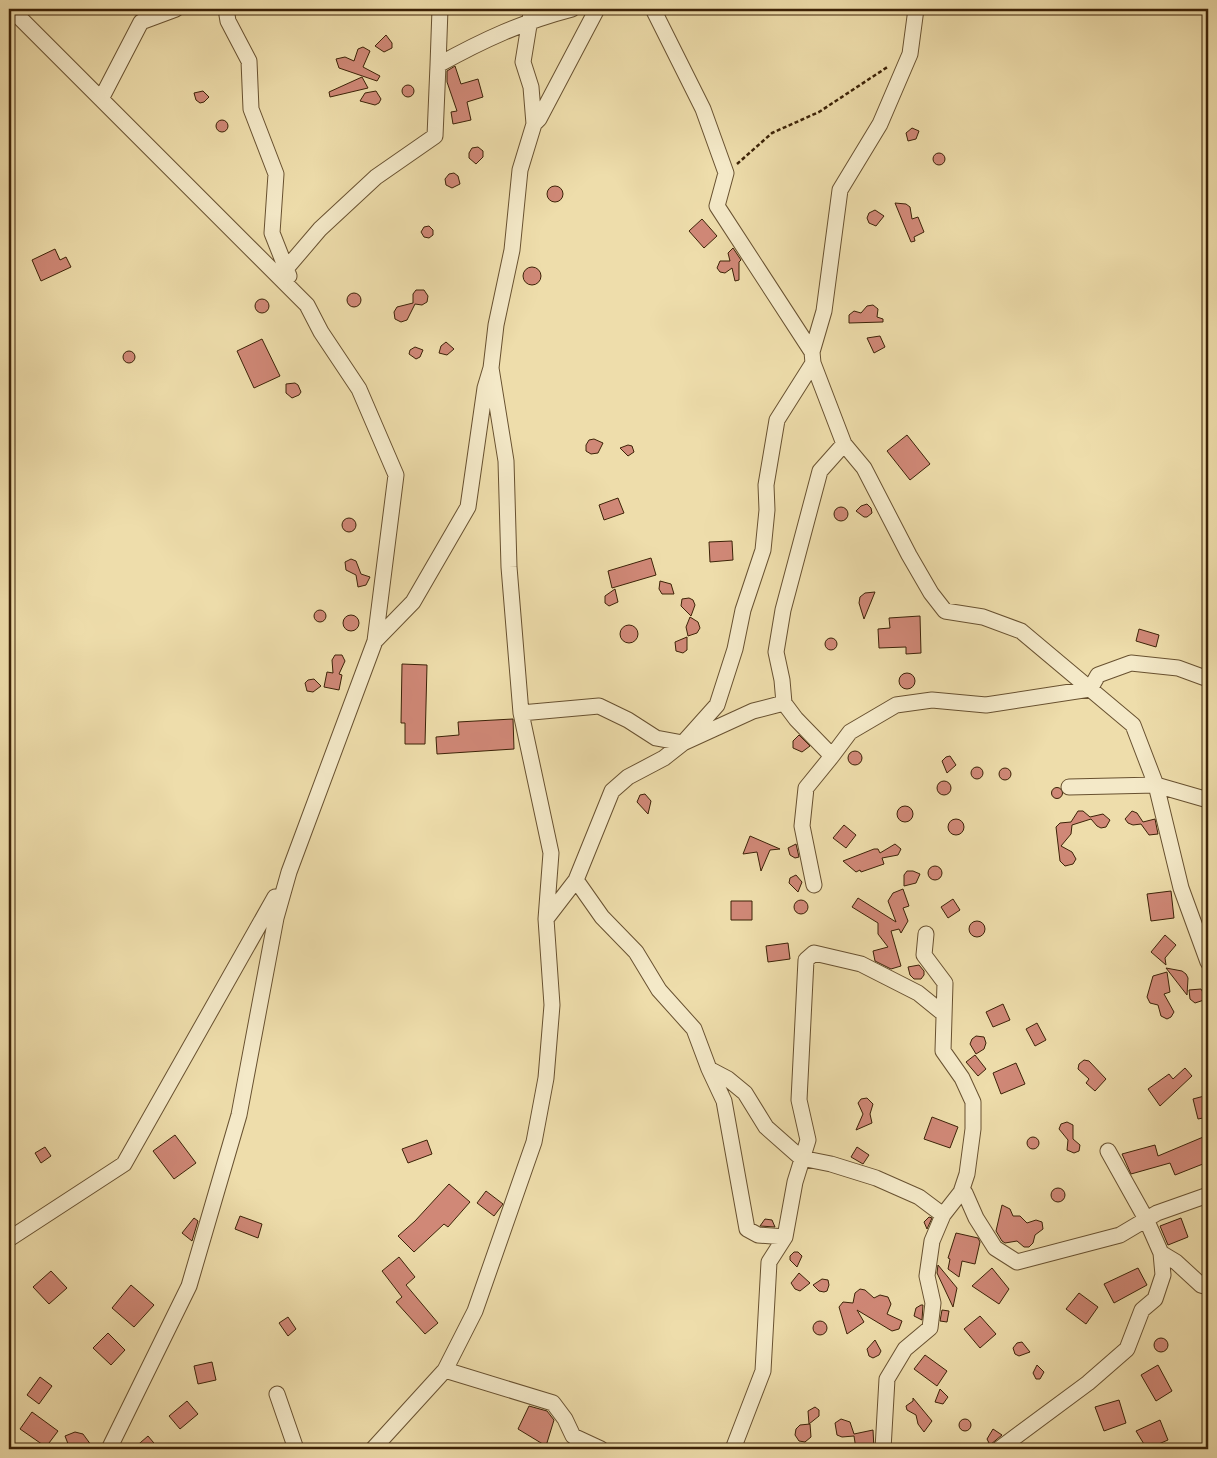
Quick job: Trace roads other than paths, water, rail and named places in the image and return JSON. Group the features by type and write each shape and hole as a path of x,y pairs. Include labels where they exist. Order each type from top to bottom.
{"street":[{"path":"11,9 307,305"},
{"path":"101,99 141,22 176,9"},
{"path":"109,1449 188,1286 240,1115 276,918 290,872 375,640 396,475 359,389 321,332 286,270 272,233 276,174 251,109 249,61 228,21 226,9"},
{"path":"286,270 320,229 376,177 435,136 440,9"},
{"path":"438,65 531,14 572,9"},
{"path":"534,124 539,119 597,9"},
{"path":"653,9 703,108 726,173 717,206 813,357 844,444 864,468 922,578 945,611 983,617 1022,630 1133,725 1156,785 1181,888 1208,962"},
{"path":"546,919 576,880 612,791 628,777 664,758 683,743 717,704 735,649 743,610 763,550 767,510 766,485 777,420 813,357 824,311 840,190 880,124 910,54 916,9"},
{"path":"375,640 413,602 468,507 485,388 491,368 496,326 512,250 520,170 534,124 531,87 523,62 531,14"},
{"path":"373,1449 445,1370 475,1311 534,1142 546,1078 552,1005 546,919 551,853 521,713 509,567 506,462 491,368"},
{"path":"832,756 796,719 784,703 782,680 776,652 783,610 820,471 844,444"},
{"path":"1090,689 1098,675 1130,663 1178,668 1208,679"},
{"path":"814,885 802,826 806,788 850,732 896,705 932,700 986,705 1090,689"},
{"path":"521,713 599,706 628,720 656,738 683,743 752,712 784,703"},
{"path":"1069,787 1156,785 1208,800"},
{"path":"9,1239 124,1164 290,872"},
{"path":"576,880 602,916 636,952 659,990 694,1029 709,1069 724,1101 747,1229 758,1235 785,1237"},
{"path":"883,1449 887,1379 904,1350 930,1328 933,1303 927,1276 932,1241 943,1215 961,1192 967,1174 974,1129 973,1102 962,1078 944,1051 945,982 924,956 926,934"},
{"path":"733,1449 763,1371 769,1262 785,1237 801,1158 808,1140 799,1100 806,960 814,953 861,964 918,993 944,1014"},
{"path":"709,1069 728,1079 745,1093 766,1127 801,1158 831,1164 876,1178 919,1197 943,1215"},
{"path":"999,1449 1088,1383 1127,1348 1142,1310 1155,1299 1158,1291 1163,1275 1161,1253 1146,1219 1108,1151"},
{"path":"961,1192 965,1194 976,1218 994,1248 1017,1262 1120,1235 1146,1219 1208,1195"},
{"path":"1161,1253 1176,1262 1201,1285 1208,1288"},
{"path":"445,1370 553,1403 565,1419 573,1436 601,1449"},
{"path":"277,1394 296,1449"}]}
